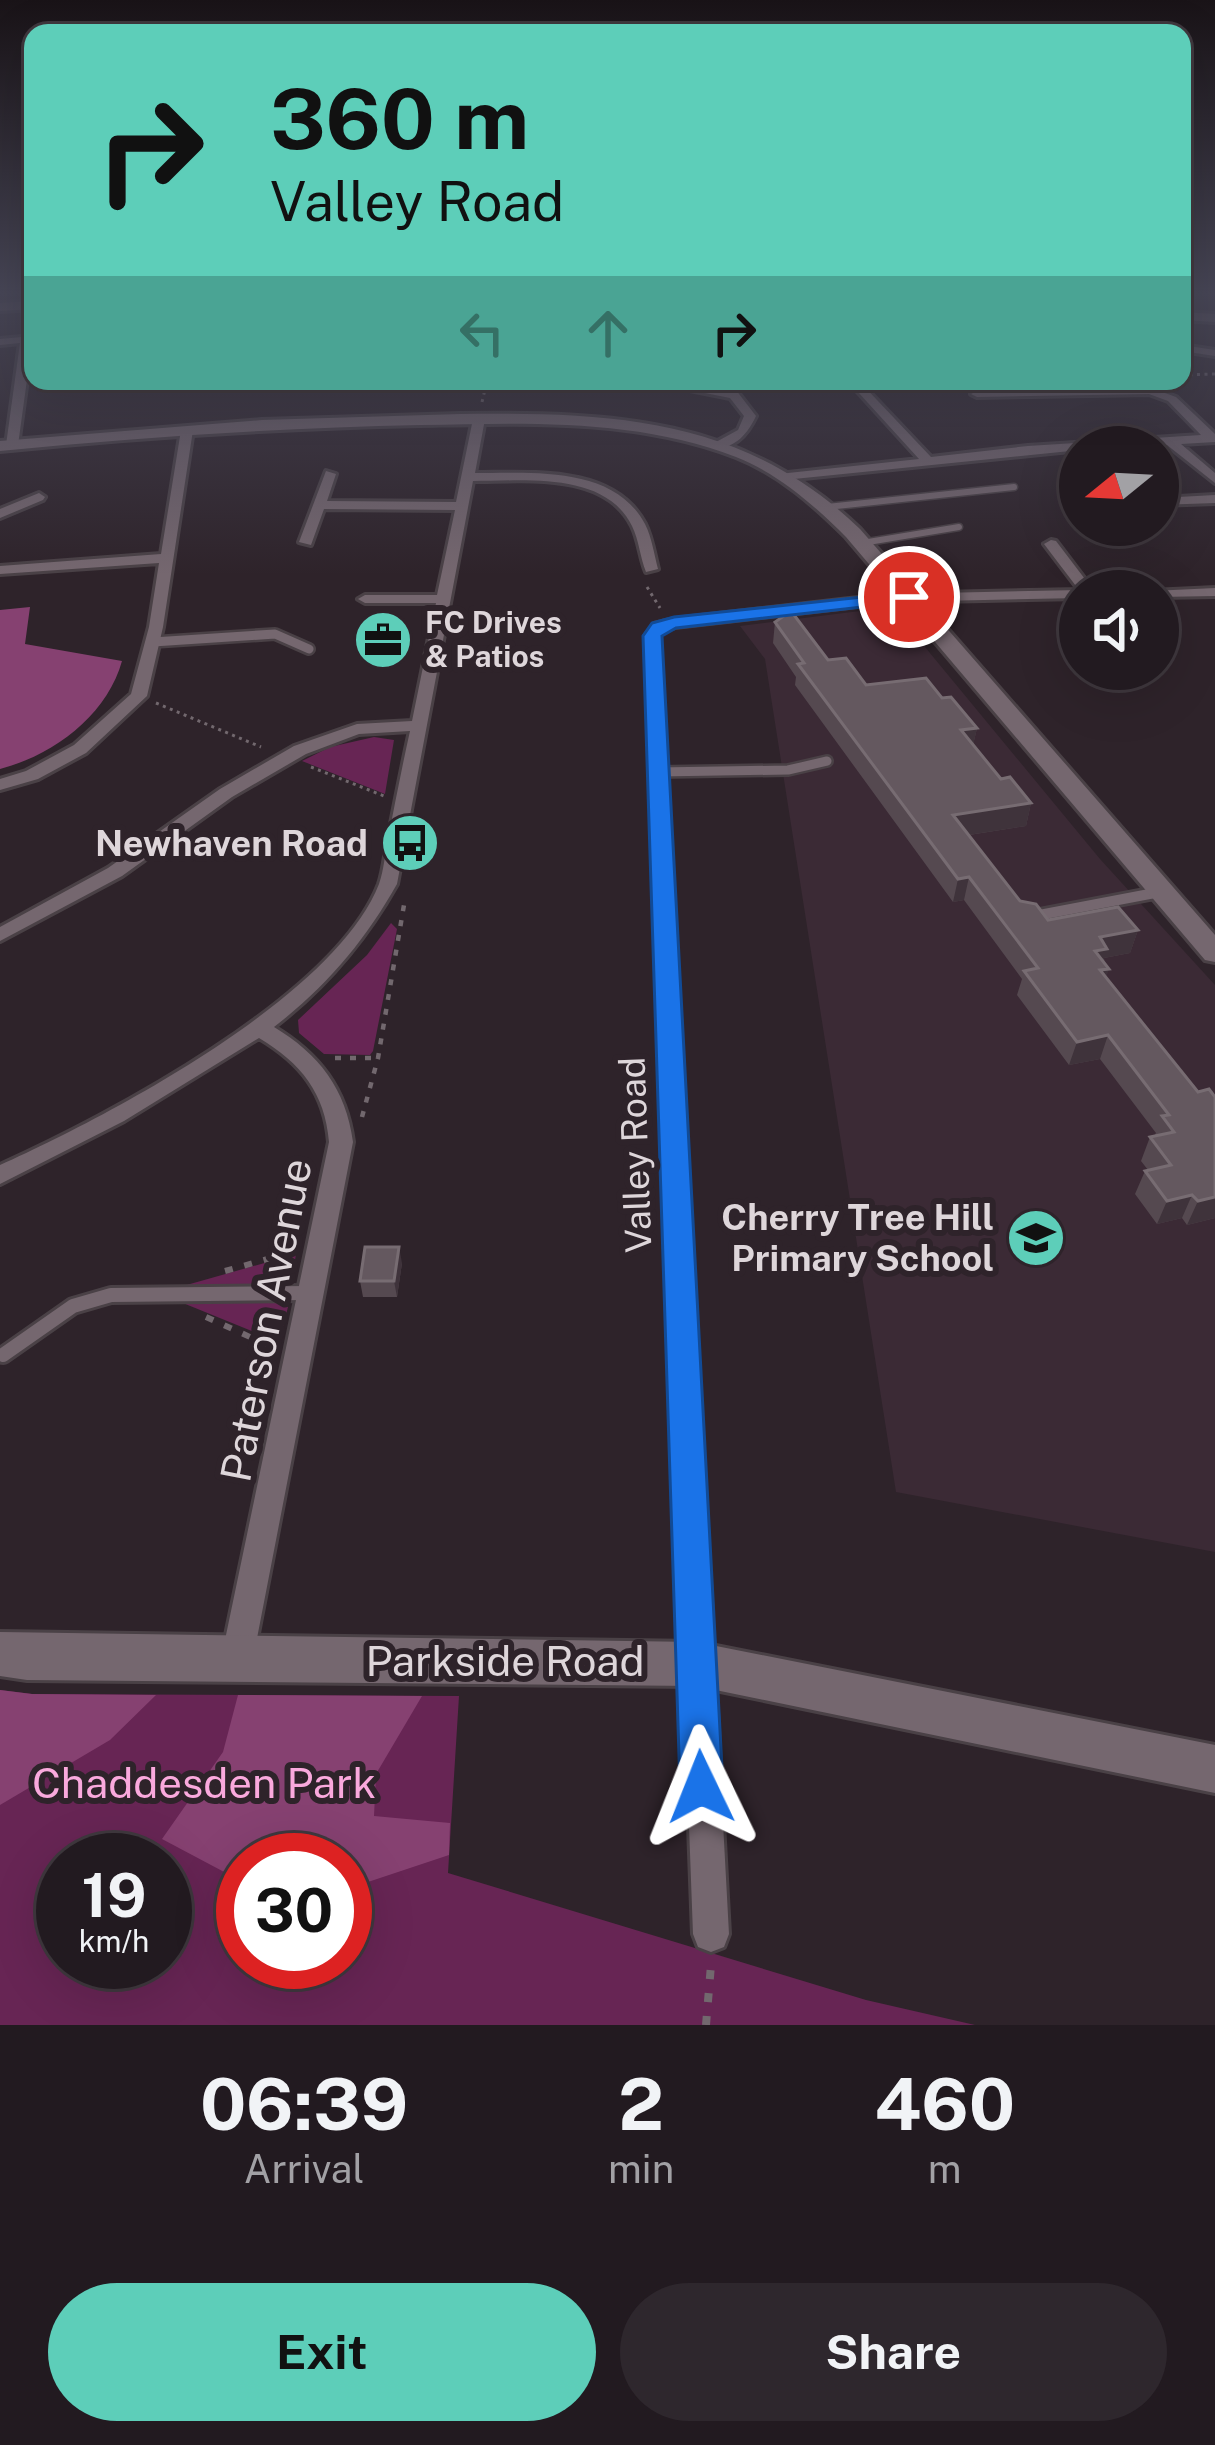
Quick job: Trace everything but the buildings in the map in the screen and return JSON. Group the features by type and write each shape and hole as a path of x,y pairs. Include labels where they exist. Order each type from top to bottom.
{"street":[{"path":"19,386 6,445 187,430 478,419 634,427 720,446 788,477 862,543 1215,953"},
{"path":"704,390 736,396"},
{"path":"720,446 748,423 749,413 731,390"},
{"path":"861,390 928,461"},
{"path":"977,394 1123,390"},
{"path":"1160,390 1213,438"},
{"path":"0,1174 162,1089 258,1028 327,970 359,934 388,884 478,419"},
{"path":"0,785 32,775 80,749 139,696 153,642 187,430"},
{"path":"1179,440 1213,438"},
{"path":"1179,448 1215,479"},
{"path":"788,477 1059,450"},
{"path":"306,542 330,474"},
{"path":"466,477 569,482 617,499 638,522 651,569"},
{"path":"0,514 39,497"},
{"path":"1179,501 1215,499"},
{"path":"319,505 461,506"},
{"path":"1051,544 1069,570"},
{"path":"0,570 166,558"},
{"path":"1179,593 1215,592"},
{"path":"674,622 909,597 1059,594"},
{"path":"365,599 446,599"},
{"name":"Valley Road","path":"674,622 659,627 652,636 712,1934"},
{"path":"0,934 115,872 285,757 350,731 419,725"},
{"name":"Paterson Avenue","path":"237,1659 339,1151 335,1100 302,1058 258,1028"},
{"name":"Parkside Road","path":"0,1654 27,1658 696,1664 1215,1769"}],"lane":[{"path":"827,507 1014,487"},
{"path":"862,543 959,527"},
{"path":"153,642 275,634 309,649"},
{"path":"658,772 788,770 827,761"},
{"path":"1028,918 1160,892"},
{"path":"3,1355 73,1306 111,1295 311,1293"}],"path":[{"path":"651,569 640,569 640,574 664,617 671,616 674,622"},
{"path":"139,696 405,805"},
{"path":"339,1151 361,1121 377,1058 407,883 394,855"},
{"path":"302,1058 377,1058"},
{"path":"210,1275 323,1244"},
{"path":"158,1294 298,1360"},
{"path":"706,2025 712,1934"}],"shaded area":[{"name":"Cherry Tree Hill Primary School","path":"892,607 1100,859 1215,985 1215,1552 896,1492 765,659 740,626"}],"green space":[{"path":"30,607 25,644 122,661 104,699 76,730 40,754 0,769 0,610"},
{"path":"374,737 394,740 385,794 302,761 330,747"},
{"path":"391,923 397,929 373,1051 370,1055 324,1054 299,1033 298,1020 367,955"},
{"path":"296,1254 291,1285 286,1287 176,1288"},
{"path":"178,1301 282,1303 288,1307 279,1342"},
{"name":"Chaddesden Park","path":"0,1690 459,1696 448,1873 866,2000 975,2025 0,2025"},
{"path":"0,1690 156,1695 110,1740 0,1805"},
{"path":"238,1695 422,1696 376,1774 374,1816 450,1823 449,1855 372,1881 372,1833 216,1833 216,1868 192,1855 192,1833 166,1833 223,1752"}],"place":[{"name":"FC Drives & Patios","path":"383,640"},
{"name":"Newhaven Road","path":"410,843"},
{"name":"Cherry Tree Hill Primary School","path":"1036,1238"}],"route":[{"path":"701,1787 652,636 659,627 674,622 909,597"}]}
